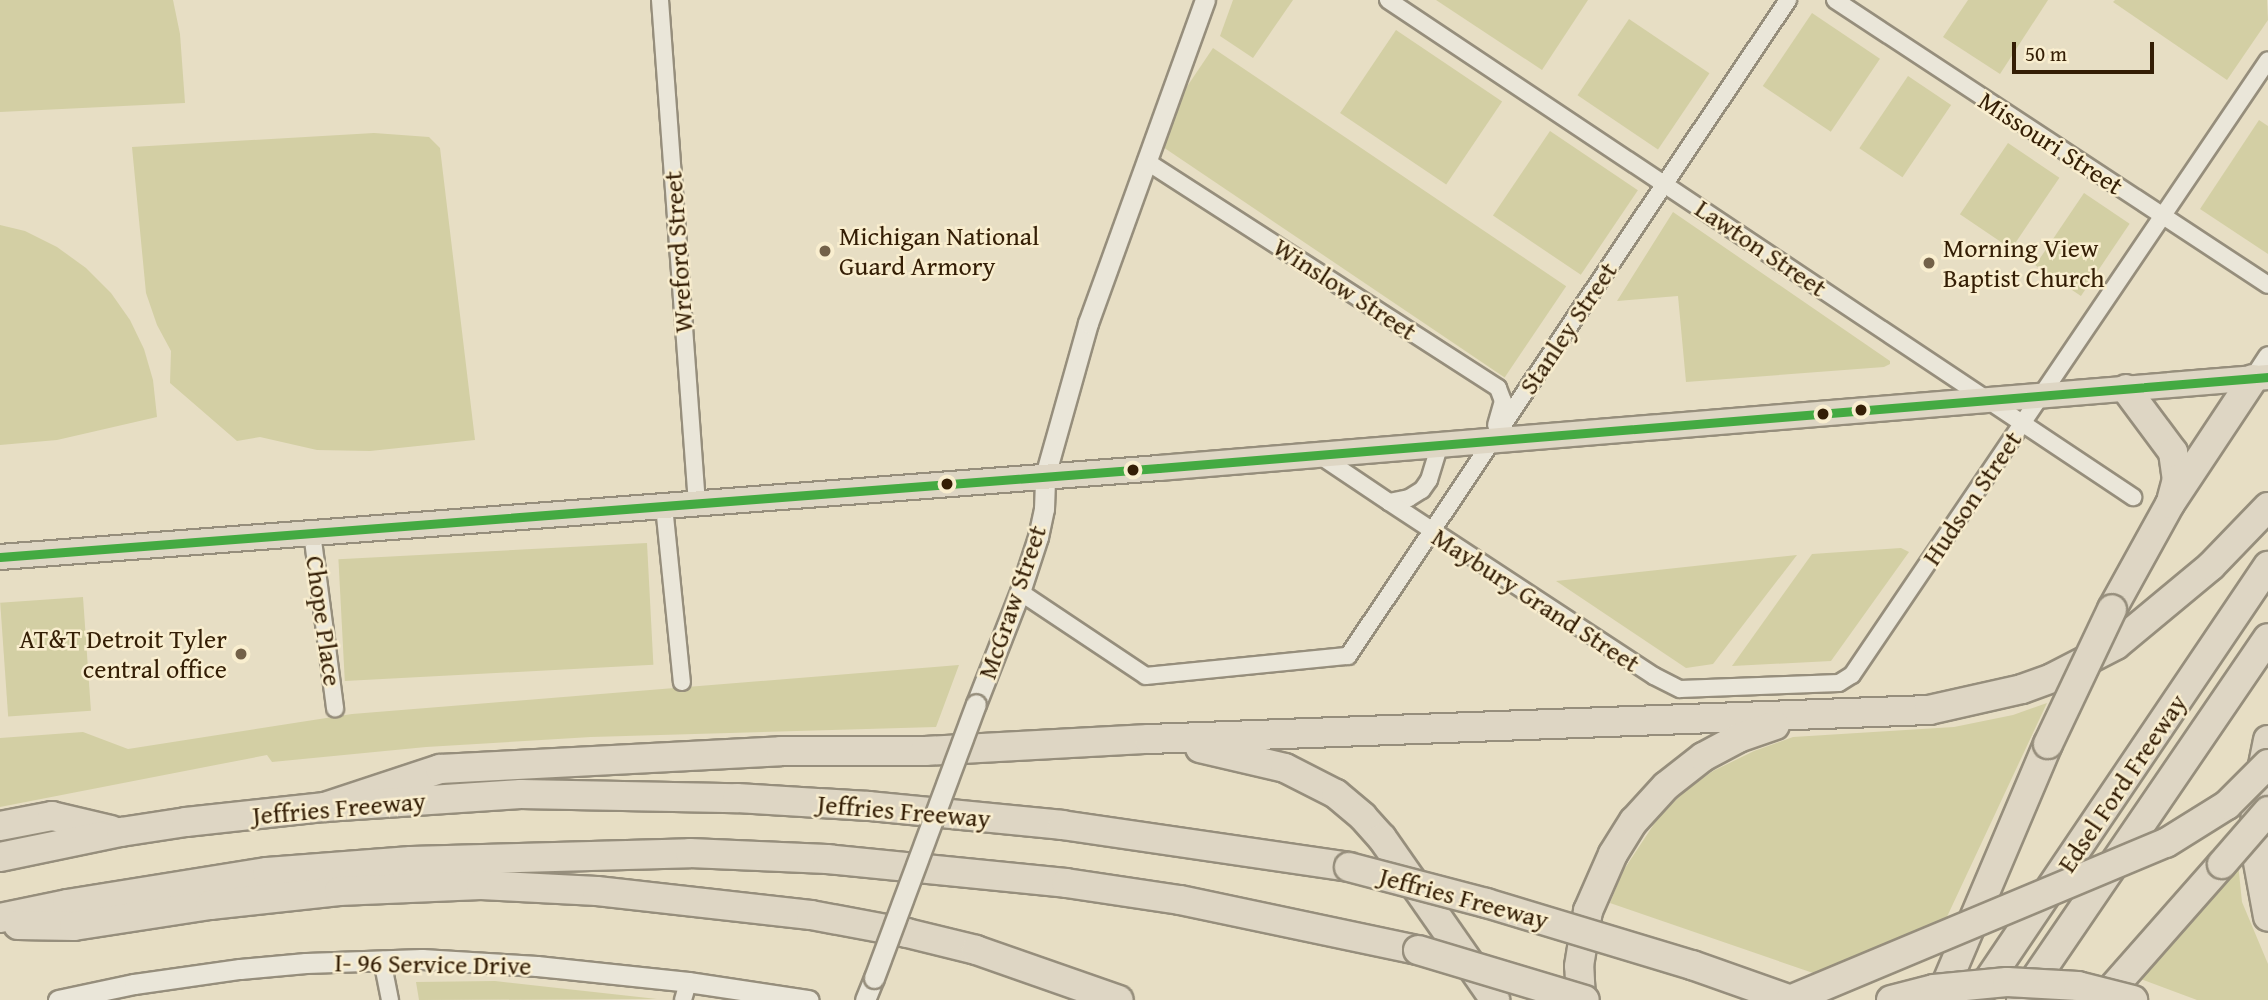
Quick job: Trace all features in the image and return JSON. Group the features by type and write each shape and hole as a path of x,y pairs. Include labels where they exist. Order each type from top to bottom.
{"highway":[{"path":"1936,1000 1947,982 2048,744 2112,609 2170,504 2263,371"},
{"path":"2126,390 2173,452 2177,480 2170,504"},
{"path":"326,807 440,769 781,751 925,751 1149,739 1898,713 1950,707 1992,698 2052,678 2116,645 2211,566 2268,507"},
{"name":"Edsel Ford Freeway","path":"1975,1000 2268,566"},
{"name":"Edsel Ford Freeway","path":"2021,1000 2268,638"},
{"path":"1583,1000 1579,965 1592,900 1613,854 1649,803 1684,771 1738,738 1782,723 1823,715"},
{"path":"1149,739 1258,759 1311,779 1336,794 1381,838 1495,1000"},
{"path":"2268,740 2256,800 2255,846 2268,917"},
{"path":"1790,1000 2166,844 2227,805 2268,764"},
{"name":"Jeffries Freeway","path":"0,857 121,832 326,807 521,794 737,798 869,806 1062,825 1349,867 1512,910 1692,965 1790,1000"},
{"path":"2102,1000 2268,811"},
{"path":"0,826 52,816 121,832"},
{"name":"Jeffries Freeway","path":"0,918 67,904 267,872 425,860 690,853 827,859 1066,883 1180,900 1418,950 1583,1000"},
{"path":"0,925 74,926 209,905 339,891 481,885 597,891 811,915 907,933 1028,966 1107,998"},
{"path":"1891,1000 1934,989 2007,982 2078,986 2133,1000"}],"main road":[{"path":"0,557 2126,390 2263,371"}],"street":[{"name":"Wreford Street","path":"660,0 697,504"},
{"name":"McGraw Street","path":"865,1000 1020,592 1044,509 1045,476 1088,323 1205,0"},
{"name":"Lawton Street","path":"1388,0 2133,497"},
{"name":"Stanley Street","path":"1020,592 1146,676 1348,656 1788,0"},
{"name":"Missouri Street","path":"1835,0 2268,285"},
{"name":"Hudson Street","path":"1688,689 1839,683 1852,675 2268,60"},
{"name":"Winslow Street","path":"1146,160 1498,388 1503,401 1492,441"},
{"name":"Maybury Grand Street","path":"1389,502 1409,498 1422,490 1440,444"},
{"name":"Maybury Grand Street","path":"1319,454 1430,532 1480,561 1654,676 1680,689 1688,689"},
{"path":"664,506 682,682"},
{"name":"Chope Place","path":"312,533 335,708"},
{"path":"382,960 390,1000"},
{"name":"I- 96 Service Drive","path":"58,1000 217,972 306,963 382,960 484,961 686,991 809,1000"}],"shaded area":[{"path":"0,0 173,0 180,34 185,103 0,112"},
{"path":"1233,0 1293,0 1253,58 1220,36"},
{"path":"1436,0 1588,0 1542,70"},
{"path":"1968,0 2048,0 2000,74 1943,37"},
{"path":"2267,0 2268,20 2227,80 2113,2"},
{"path":"1812,13 1880,59 1831,132 1763,86"},
{"path":"1629,19 1709,73 1658,150 1578,95"},
{"path":"1396,30 1502,102 1446,184 1340,113"},
{"path":"1213,48 1566,286 1505,377 1151,139"},
{"path":"1908,76 1951,105 1902,177 1859,148"},
{"path":"2259,120 2268,126 2268,254 2200,209"},
{"path":"1550,131 1638,190 1581,275 1493,216"},
{"path":"374,133 429,137 440,148 475,440 370,451 317,450 260,437 237,441 170,383 171,351 157,325 146,293 132,147"},
{"path":"2008,143 2059,178 2011,249 1960,214"},
{"path":"2084,193 2130,224 2081,296 2035,265"},
{"path":"1673,212 1890,361 1890,364 1884,367 1686,382 1678,296 1617,301"},
{"path":"0,225 25,231 57,247 86,268 111,293 130,320 144,349 153,380 157,417 57,440 0,445"},
{"path":"647,543 653,665 345,681 338,559"},
{"path":"1901,548 1909,552 1831,661 1732,666 1812,554"},
{"path":"1797,555 1713,664 1686,668 1556,581"},
{"path":"83,597 91,711 8,717 0,603"},
{"path":"959,665 936,727 591,737 426,747 272,762 267,755 0,807 0,738 83,732 128,749 352,714"},
{"path":"2047,703 1945,921 1816,974 1610,903 1623,871 1658,818 1684,792 1713,771 1754,751 1793,737 1954,727 2013,715"},
{"path":"2238,863 2242,902 2268,964 2268,1000 2197,1000 2138,978"},
{"path":"495,981 657,999 419,1000 416,982"}],"transit line":[{"path":"0,557 1159,468 2268,377"}],"place":[{"name":"Michigan National Guard Armory","path":"825,251"},
{"name":"Morning View Baptist Church","path":"1929,263"},
{"name":"AT&T Detroit Tyler central office","path":"241,654"}]}
